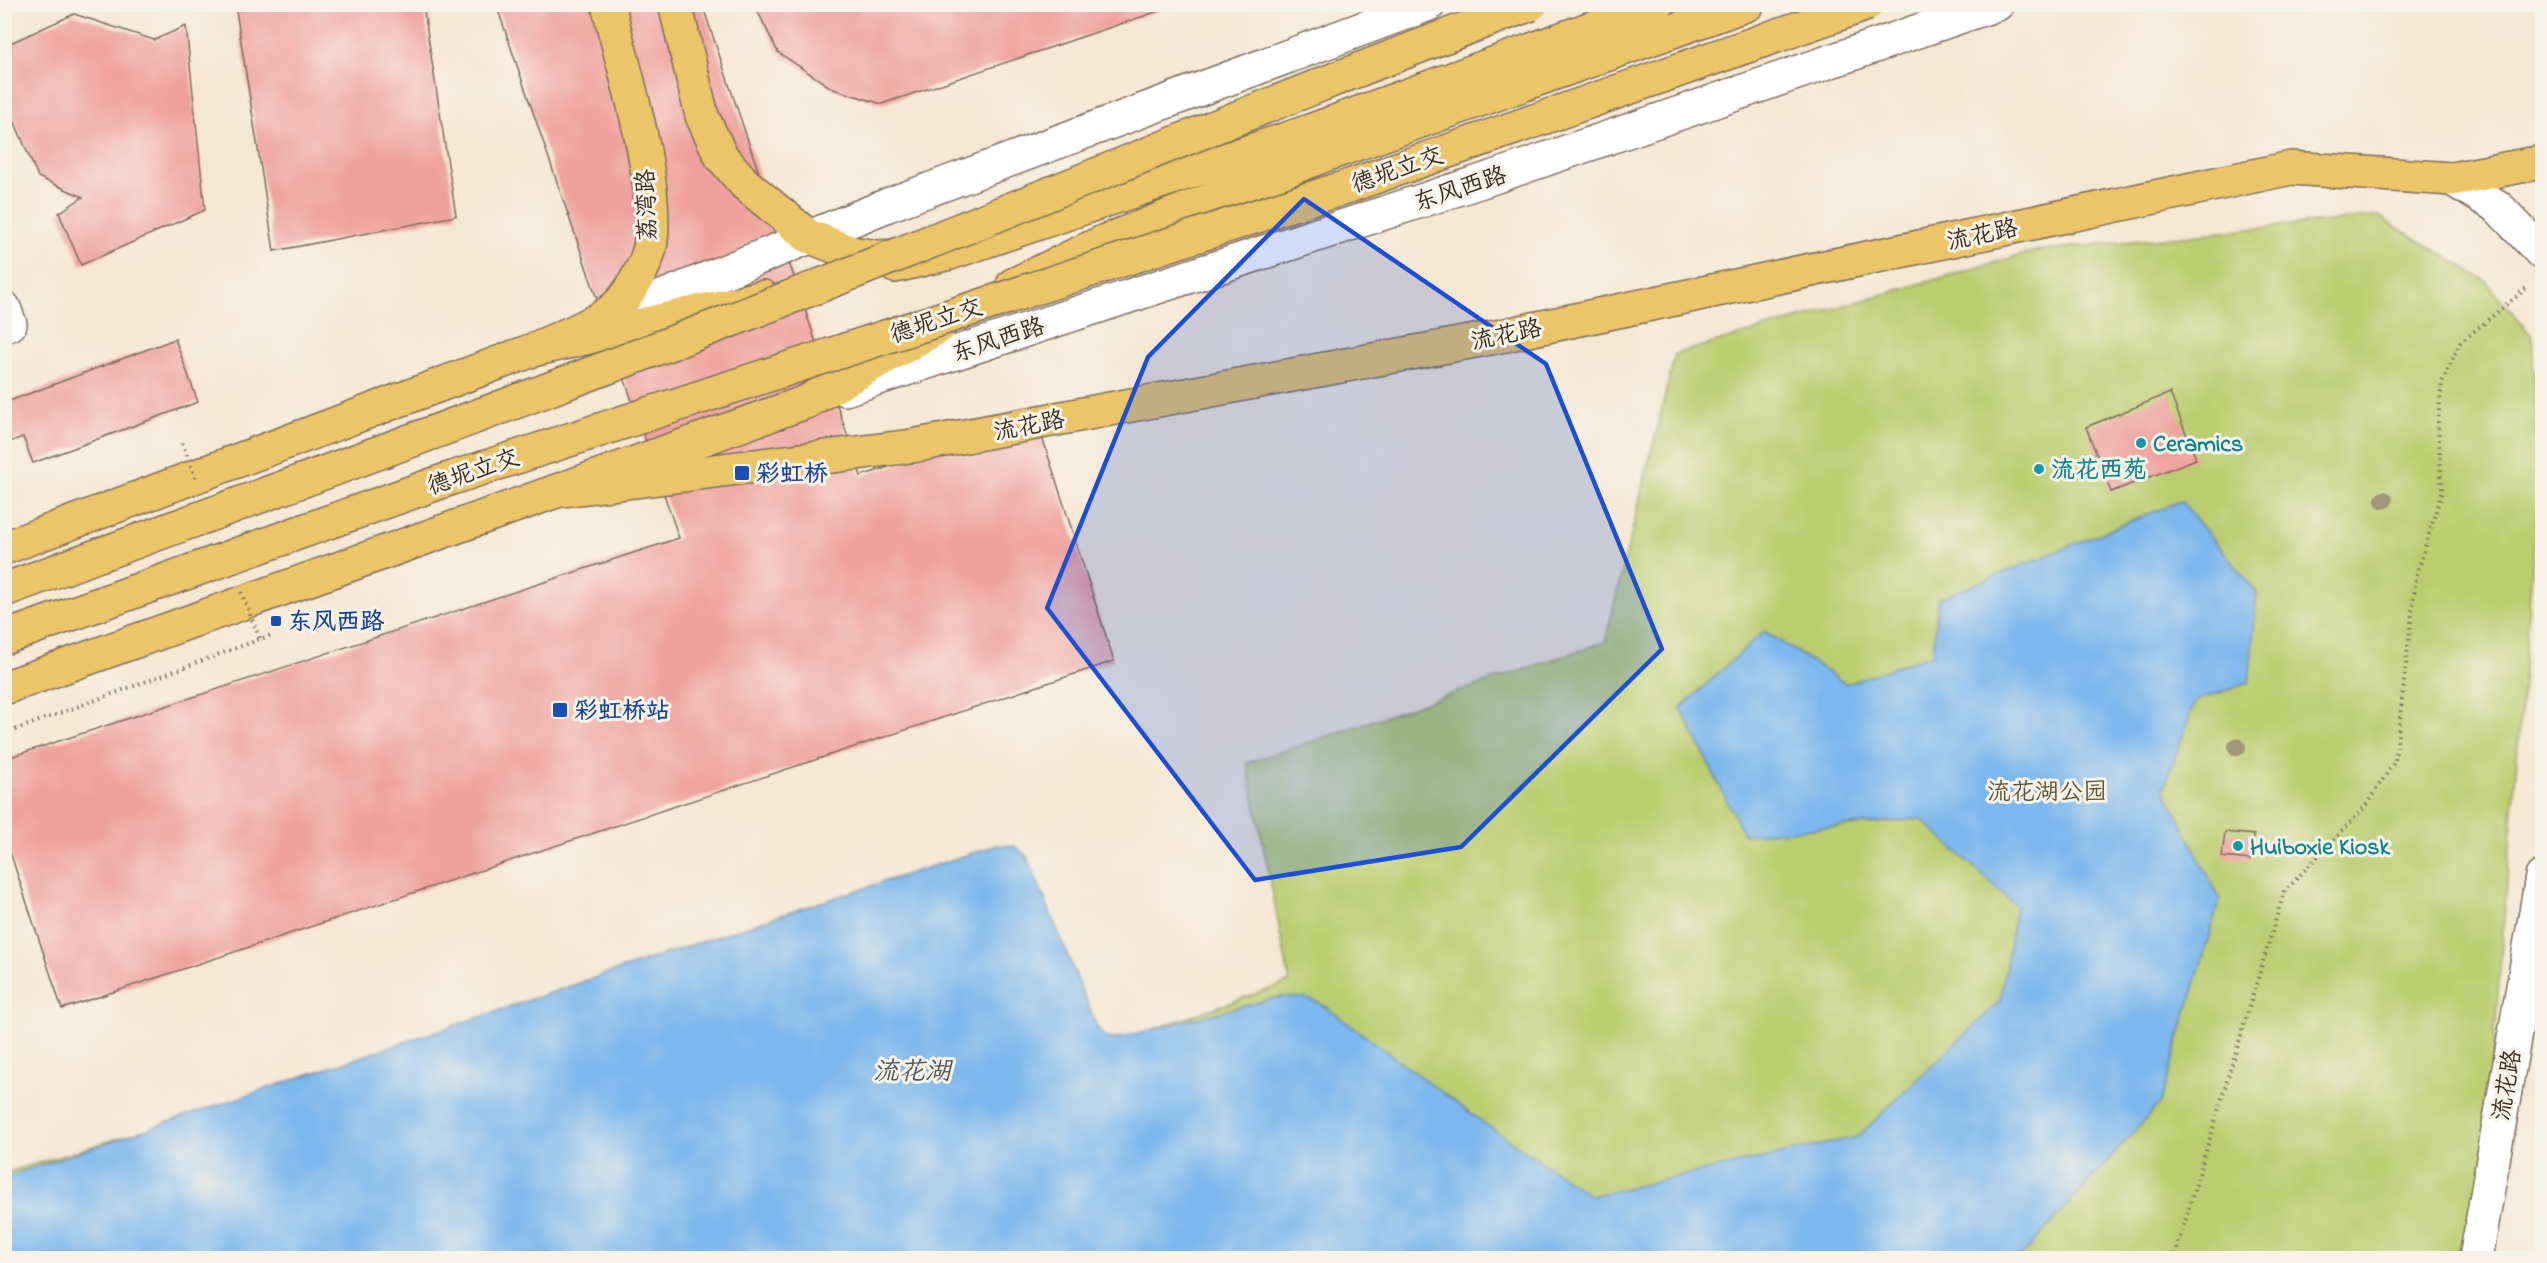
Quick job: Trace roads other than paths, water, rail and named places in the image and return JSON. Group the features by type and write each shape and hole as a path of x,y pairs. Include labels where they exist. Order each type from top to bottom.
{"main road":[{"name":"荔湾路","path":"534,350 612,311 638,278 651,243 651,207 645,160 608,4"},
{"path":"675,4 702,116 721,156 746,184 808,236 852,253 877,257 950,253"},
{"name":"德坭立交","path":"4,590 482,414 894,256 1134,158 1531,4"},
{"path":"806,402 1053,265 1315,144 1657,4"},
{"name":"德坭立交","path":"1315,144 1748,4"},
{"name":"德坭立交","path":"4,638 449,478 1348,186 1867,4"},
{"path":"4,548 534,350 950,253 1315,144"},
{"name":"流花路","path":"556,491 936,442 1491,338 2291,168 2452,179 2542,162"},
{"name":"东风西路","path":"4,688 806,402"}],"street":[{"path":"534,350 808,236 1429,4"},
{"name":"东风西路","path":"806,402 1424,200 1997,4"},
{"name":"流花路","path":"2452,179 2498,207 2538,268"},
{"path":"4,308 10,324 4,327"},
{"name":"流花路","path":"2476,1258 2542,877"}],"water":[{"name":"流花湖","path":"2181,501 2257,592 2249,683 2195,701 2164,789 2220,899 2160,1103 2020,1258 5,1258 5,1177 763,921 997,845 1014,846 1027,856 1097,1027 1107,1038 1114,1039 1279,997 1305,998 1320,1003 1480,1120 1591,1196 1857,1137 2000,1001 2016,906 1921,819 1744,835 1681,708 1764,631 1846,684 1933,654 1938,599"}],"place":[{"name":"Ceramics","path":"2141,443"},
{"name":"流花西苑","path":"2039,469"},
{"name":"彩虹桥","path":"742,473"},
{"name":"东风西路","path":"276,621"},
{"name":"彩虹桥站","path":"560,710"},
{"name":"Huiboxie Kiosk","path":"2238,846"}],"park label":[{"name":"流花湖公园","path":"2047,791"}]}
